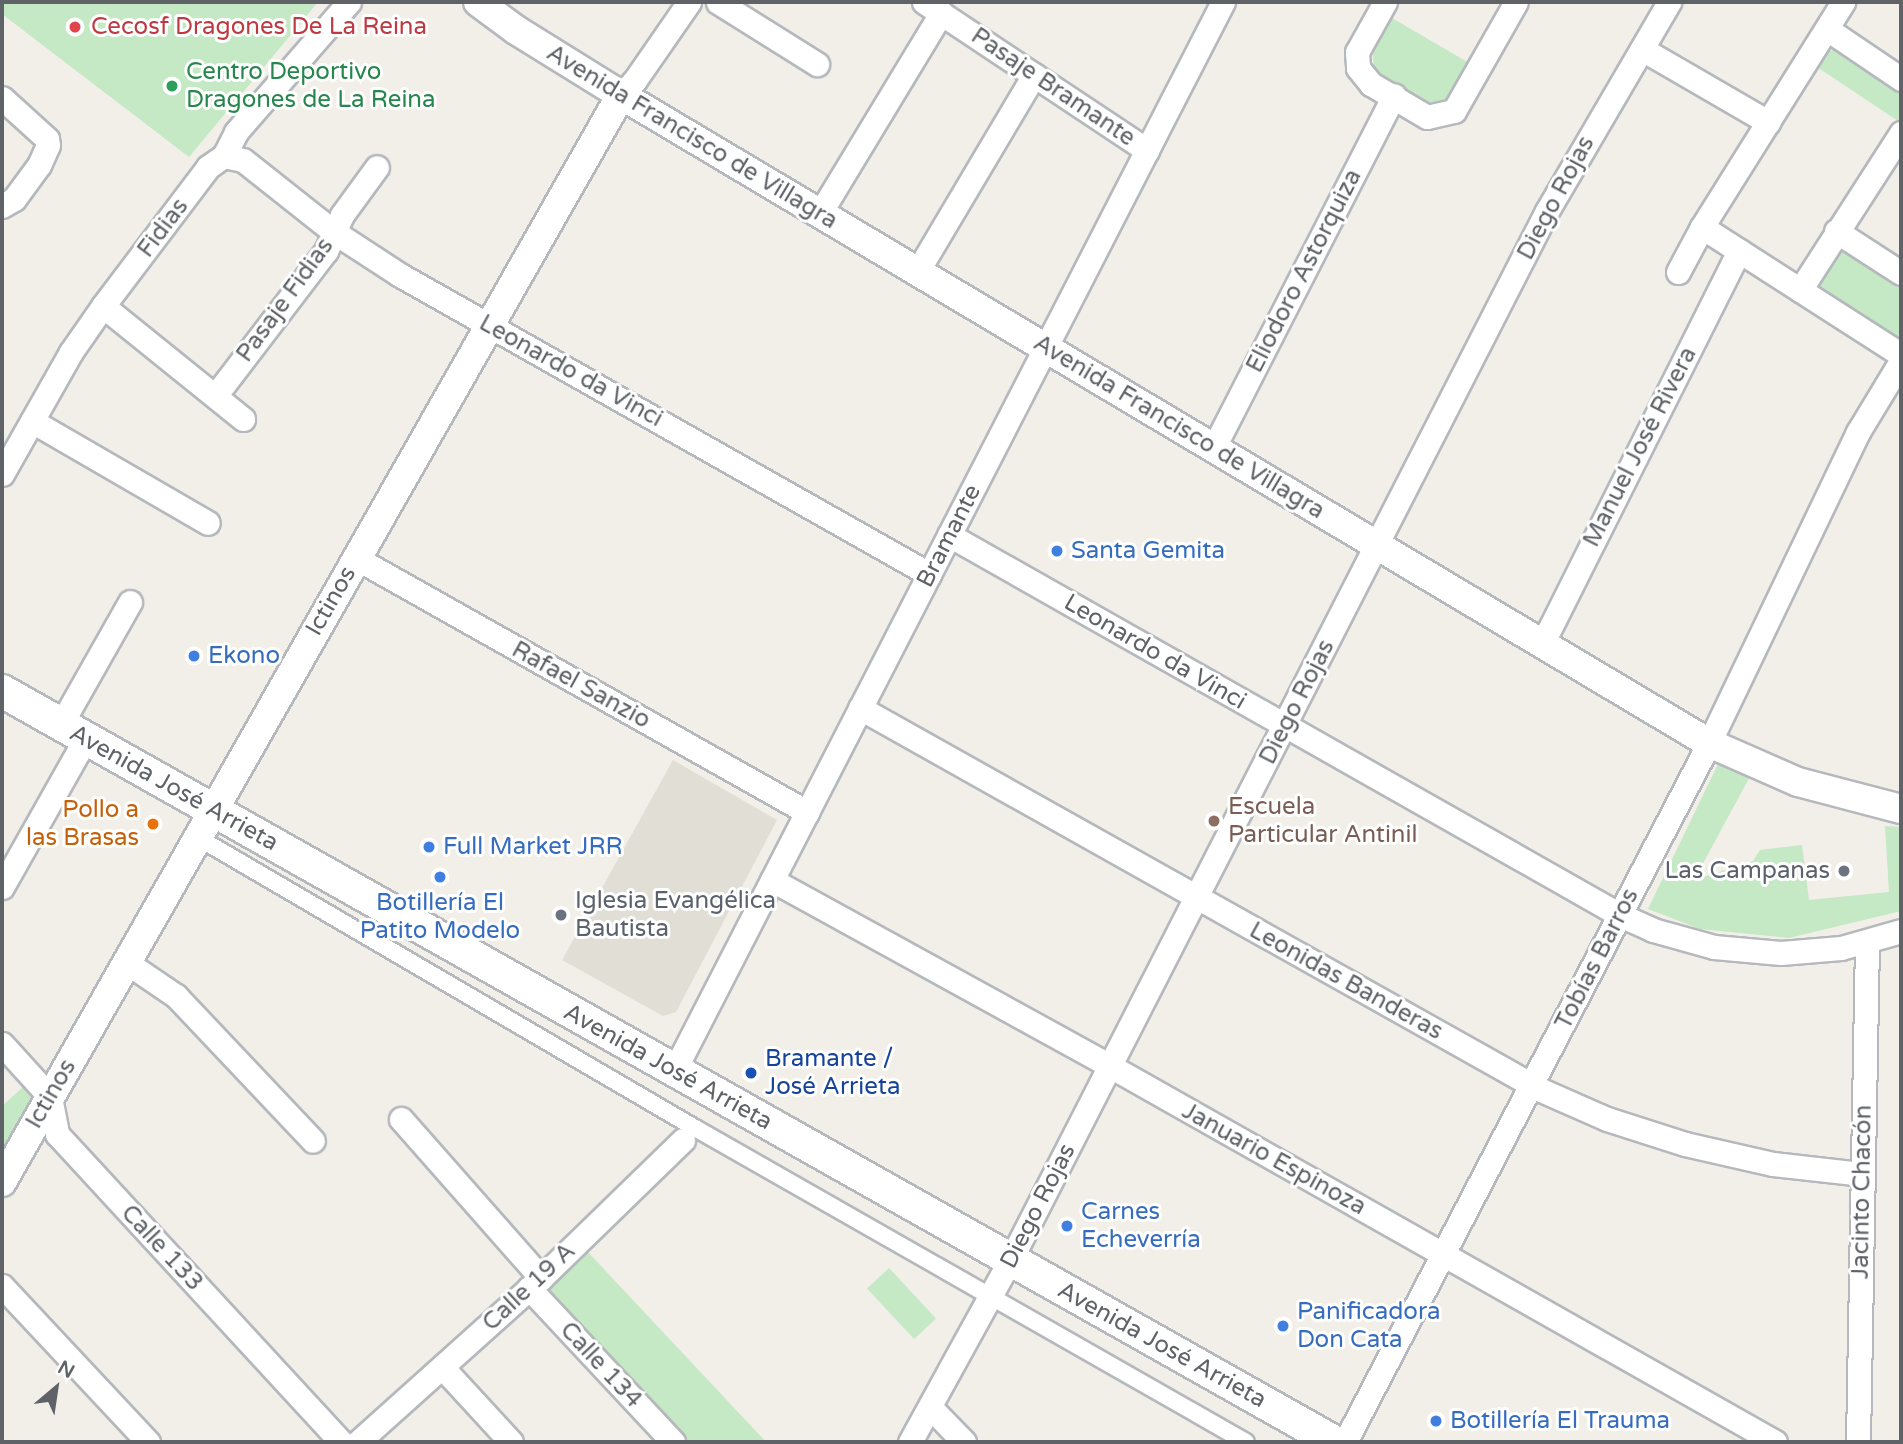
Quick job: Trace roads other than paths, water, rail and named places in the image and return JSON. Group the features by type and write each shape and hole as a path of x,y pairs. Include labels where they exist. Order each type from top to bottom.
{"main road":[{"name":"Avenida José Arrieta","path":"2,691 73,731 205,823 674,1071 1334,1442"}],"street":[{"name":"Fidias","path":"2,474 71,352 103,306 208,167 224,156 236,132 349,2"},
{"name":"Avenida Francisco de Villagra","path":"478,2 516,30 621,95 1709,743 1798,782 1901,809"},
{"path":"621,95 635,80 689,2"},
{"path":"718,2 817,64"},
{"name":"Bramante","path":"674,1071 1223,2"},
{"path":"1385,2 1357,52 1358,68 1371,84 1394,95 1427,117 1454,110 1516,2"},
{"name":"Diego Rojas","path":"909,1442 992,1295 1378,546 1542,221 1669,2"},
{"path":"1678,272 1702,227 1843,2"},
{"path":"820,214 932,7"},
{"name":"Pasaje Bramante","path":"932,7 1147,150"},
{"path":"1827,29 1901,79"},
{"path":"1642,48 1768,122"},
{"path":"917,272 1034,75"},
{"name":"Ictinos","path":"2,1182 488,324 621,95"},
{"name":"Eliodoro Astorquiza","path":"1214,447 1394,95"},
{"path":"2,98 47,139 48,145 39,165 14,199 2,206"},
{"path":"1800,290 1901,133"},
{"name":"Leonardo da Vinci","path":"224,156 243,160 334,232 400,275 929,574"},
{"name":"Pasaje Fidias","path":"215,396 326,251 342,215 377,167"},
{"path":"1702,227 1901,355"},
{"path":"1836,232 1901,273"},
{"name":"Manuel José Rivera","path":"1542,643 1739,251"},
{"path":"103,306 243,419"},
{"name":"Tobías Barros","path":"1345,1442 1709,743 1858,432 1901,361"},
{"path":"32,421 208,523"},
{"name":"Leonardo da Vinci","path":"949,535 1620,915 1684,940 1745,951 1800,953 1867,942 1901,932"},
{"name":"Rafael Sanzio","path":"356,558 807,812"},
{"path":"2,887 130,602"},
{"name":"Leonidas Banderas","path":"860,708 1531,1085 1607,1119 1685,1144 1773,1164 1862,1174"},
{"path":"205,823 689,1134 992,1295 1246,1442"},
{"name":"Januario Espinoza","path":"772,880 1110,1066 1774,1442"},
{"name":"Jacinto Chacón","path":"1858,1442 1867,942"},
{"path":"126,962 176,996 313,1141"},
{"path":"2,1044 50,1097"},
{"name":"Calle 133","path":"50,1097 57,1134 330,1438"},
{"name":"Calle 134","path":"401,1119 535,1283 673,1442"},
{"name":"Calle 19 A","path":"358,1442 535,1283 689,1134"},
{"path":"2,1286 148,1442"},
{"path":"442,1367 511,1442"},
{"path":"930,1407 964,1442"}],"place":[{"name":"Cecosf Dragones De La Reina","path":"75,27"},
{"name":"Centro Deportivo Dragones de La Reina","path":"172,86"},
{"name":"Santa Gemita","path":"1057,551"},
{"name":"Ekono","path":"194,656"},
{"name":"Escuela Particular Antinil","path":"1214,821"},
{"name":"Pollo a las Brasas","path":"153,824"},
{"name":"Full Market JRR","path":"429,847"},
{"name":"Las Campanas","path":"1844,871"},
{"name":"Botillería El Patito Modelo","path":"440,877"},
{"name":"Iglesia Evangélica Bautista","path":"561,915"},
{"name":"Bramante / José Arrieta","path":"751,1073"},
{"name":"Carnes Echeverría","path":"1067,1226"},
{"name":"Panificadora Don Cata","path":"1283,1326"},
{"name":"Botillería El Trauma","path":"1436,1421"}]}
